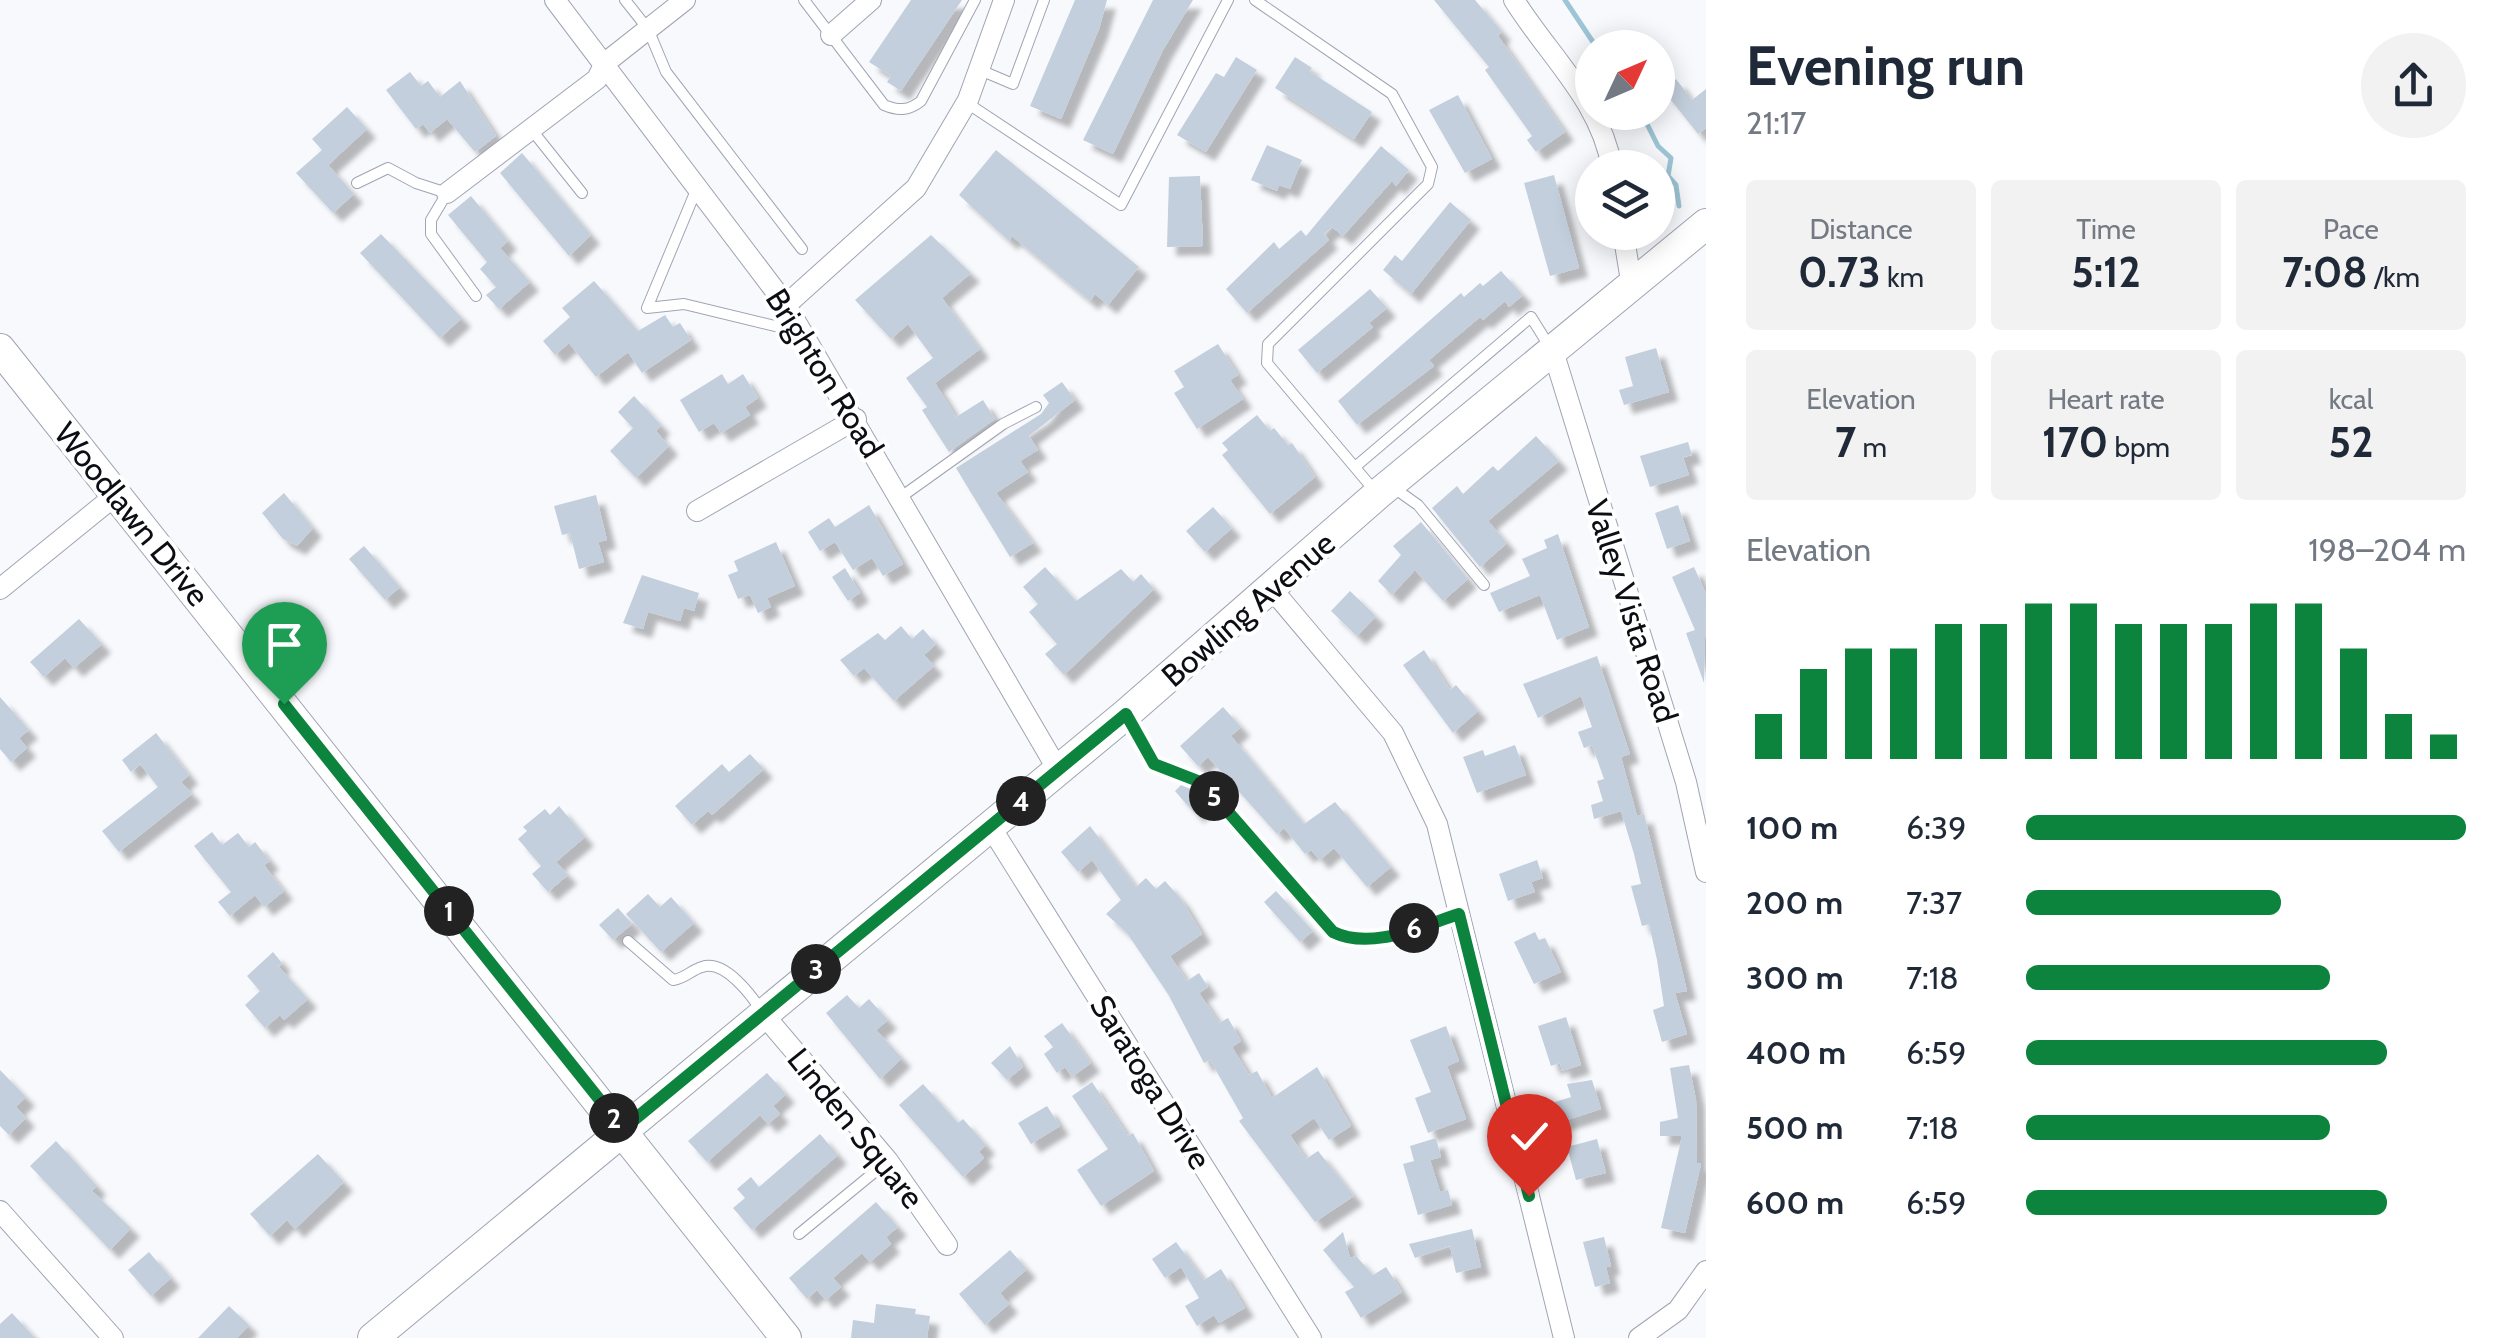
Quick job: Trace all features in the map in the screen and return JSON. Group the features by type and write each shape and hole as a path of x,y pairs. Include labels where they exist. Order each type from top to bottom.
{"street":[{"name":"Brighton Road","path":"555,0 786,305 1058,770"},
{"path":"447,192 597,79 605,62 685,0"},
{"path":"831,35 871,0"},
{"path":"786,305 916,188 967,103 1004,0"},
{"path":"1514,0 1580,91 1609,150"},
{"name":"Bowling Avenue","path":"373,1338 1126,714 1384,490 1706,224"},
{"path":"1626,250 1632,288"},
{"name":"Woodlawn Drive","path":"0,348 786,1338"},
{"name":"Valley Vista Road","path":"1552,351 1686,782 1706,872"},
{"path":"697,510 856,419"},
{"path":"0,589 117,494"},
{"path":"1271,588 1392,733 1437,824 1564,1338"},
{"name":"Saratoga Drive","path":"990,826 1311,1338"},
{"name":"Linden Square","path":"764,1014 888,1161 947,1244"},
{"path":"0,1211 113,1338"},
{"path":"1638,1338 1678,1310 1706,1271"}],"lane":[{"path":"625,0 648,29 666,72 802,250"},
{"path":"804,0 884,105 896,110 912,108 948,53 975,0"},
{"path":"980,70 1013,84 1044,0"},
{"path":"967,103 1121,206 1228,0"},
{"path":"1255,0 1392,94 1432,167 1428,184 1268,344 1267,362 1356,468 1384,490 1418,504 1484,584"},
{"path":"531,129 582,193"},
{"path":"358,184 388,168 447,192 431,220 431,234 476,296"},
{"path":"698,187 646,308 684,304 802,332"},
{"path":"1356,468 1532,317 1552,351"},
{"path":"901,497 1003,424 1036,408"},
{"path":"1126,714 1154,764 1203,783 1333,932 1346,939 1396,934 1459,914"},
{"path":"628,941 673,980 704,965 719,967 750,994 764,1014"},
{"path":"799,1234 888,1161"}],"building":[{"path":"911,0 962,0 901,91 887,82 891,76 869,62"},
{"path":"1075,0 1107,0 1061,119 1030,106"},
{"path":"1153,0 1193,0 1163,50 1113,154 1083,140"},
{"path":"1434,0 1475,0 1502,32 1498,36 1565,132 1536,152 1527,140 1532,136 1485,70 1489,67"},
{"path":"1236,57 1257,70 1206,152 1177,135 1216,73 1224,77"},
{"path":"1295,57 1312,68 1309,71 1372,112 1354,139 1275,88"},
{"path":"410,72 421,86 428,81 440,97 460,81 496,136 475,152 447,119 430,133 423,124 416,129 386,90"},
{"path":"1675,80 1692,100 1706,89 1706,128 1698,134 1675,105"},
{"path":"1458,95 1492,159 1465,173 1429,110"},
{"path":"347,107 367,129 328,165 354,194 333,213 296,173 322,150 312,139"},
{"path":"1267,145 1302,160 1290,189 1279,185 1277,191 1251,180"},
{"path":"1381,146 1409,170 1396,186 1392,181 1343,236 1332,227 1324,234 1329,240 1247,313 1226,289 1274,242 1279,249 1301,230 1306,236"},
{"path":"996,150 1139,267 1108,305 1095,294 1090,301 1012,236 1009,241 959,195"},
{"path":"522,153 591,235 569,256 500,173"},
{"path":"1554,175 1579,268 1550,276 1524,183"},
{"path":"1200,176 1203,246 1167,247 1169,177"},
{"path":"471,196 508,241 500,248 530,282 499,309 486,295 496,287 480,269 487,262 448,215"},
{"path":"1450,202 1471,220 1411,294 1383,270 1395,255 1402,261"},
{"path":"381,234 462,318 440,338 360,253"},
{"path":"931,235 971,273 942,298 980,349 935,383 956,417 983,400 995,419 949,452 922,410 927,407 906,378 933,358 908,324 891,339 855,300"},
{"path":"1501,271 1523,295 1509,307 1505,301 1483,320 1480,317 1429,360 1434,366 1357,425 1338,401 1461,293 1464,297"},
{"path":"594,281 638,331 665,315 673,327 680,323 691,340 642,373 628,352 596,377 569,343 555,355 543,341 570,317 562,308"},
{"path":"1370,289 1387,308 1369,323 1373,327 1317,373 1298,350"},
{"path":"1218,344 1238,375 1230,380 1243,399 1197,429 1174,393 1184,387 1174,371"},
{"path":"1656,348 1669,392 1624,405 1619,390 1633,386 1625,357"},
{"path":"722,374 728,384 743,374 758,398 745,407 750,415 721,433 714,423 699,432 680,400"},
{"path":"1062,382 1075,400 1029,436 1038,450 1020,461 1028,472 996,493 1033,543 1010,557 956,468 1041,414 1049,403 1043,395"},
{"path":"634,396 661,425 656,431 669,446 636,478 610,451 633,428 618,412"},
{"path":"1257,415 1270,431 1274,428 1288,445 1292,443 1315,477 1270,514 1222,455 1228,450 1222,443"},
{"path":"1536,436 1559,461 1488,521 1507,543 1480,567 1432,508 1457,486 1463,494 1493,466 1498,471"},
{"path":"1688,442 1692,455 1683,457 1689,475 1650,487 1640,456"},
{"path":"284,493 313,528 297,546 283,539 262,513"},
{"path":"596,495 607,540 598,542 604,562 579,569 570,533 562,535 554,506"},
{"path":"869,505 903,564 883,576 872,558 853,570 835,542 820,551 808,532 829,518 835,527"},
{"path":"1678,505 1690,541 1667,549 1655,513"},
{"path":"1213,507 1232,528 1205,552 1186,531"},
{"path":"1421,522 1468,579 1443,601 1415,570 1392,595 1378,581 1401,555 1393,546"},
{"path":"1558,534 1589,627 1557,640 1540,595 1499,612 1490,593 1530,576 1522,559 1547,548 1544,540"},
{"path":"776,542 795,586 767,598 771,607 758,613 750,595 738,599 728,575 738,571 734,561"},
{"path":"364,546 400,587 385,600 349,559"},
{"path":"1045,567 1076,601 1121,569 1133,582 1141,574 1154,589 1064,675 1045,654 1057,644 1029,612 1038,604 1023,587"},
{"path":"1694,567 1706,594 1704,683 1686,633 1695,630 1672,577"},
{"path":"845,568 860,593 848,601 832,577"},
{"path":"642,575 699,593 694,611 684,608 680,621 648,612 643,629 623,623"},
{"path":"1350,591 1376,616 1357,636 1331,611"},
{"path":"79,619 102,644 74,668 65,658 44,677 30,662"},
{"path":"901,626 912,639 923,629 936,644 924,655 934,666 894,701 864,668 854,676 840,660 878,633 885,640"},
{"path":"1424,650 1450,690 1456,685 1478,711 1453,733 1403,665"},
{"path":"1597,656 1630,754 1621,757 1637,816 1644,814 1687,991 1675,993 1687,1034 1662,1042 1653,1010 1664,1006 1657,960 1649,924 1642,926 1631,886 1641,884 1634,854 1621,811 1594,819 1591,805 1603,801 1597,781 1604,779 1592,745 1584,748 1578,732 1592,727 1581,696 1538,718 1523,684"},
{"path":"0,697 29,730 19,738 27,748 11,762 0,749"},
{"path":"1223,707 1241,727 1231,736 1304,824 1335,802 1391,867 1367,887 1334,848 1320,860 1311,850 1305,854 1284,828 1277,834 1208,757 1198,766 1180,746"},
{"path":"156,733 189,775 181,782 192,794 119,852 102,831 158,787 140,764 131,772 122,760"},
{"path":"1515,745 1526,775 1477,793 1463,757 1483,750 1485,756"},
{"path":"750,754 764,769 712,815 708,811 692,825 675,806 722,764 729,772"},
{"path":"1182,784 1195,789 1207,803 1195,814 1175,791"},
{"path":"559,806 585,837 556,862 568,875 548,892 532,874 541,866 518,839 527,831 523,827 545,809 550,815"},
{"path":"1090,826 1136,887 1146,878 1156,889 1165,881 1181,899 1202,934 1170,956 1187,981 1199,973 1208,987 1199,993 1219,1023 1228,1018 1241,1041 1232,1047 1249,1075 1257,1071 1272,1098 1317,1067 1351,1126 1329,1140 1314,1118 1290,1135 1306,1159 1318,1151 1354,1196 1315,1222 1239,1121 1243,1118 1210,1060 1204,1063 1168,994 1127,933 1106,914 1121,900 1092,860 1078,872 1061,852"},
{"path":"212,832 222,845 238,833 249,847 255,842 270,861 264,865 284,891 264,907 255,895 230,916 218,902 231,892 194,846"},
{"path":"1537,860 1543,878 1531,882 1535,892 1508,901 1499,874"},
{"path":"1276,891 1313,931 1300,942 1264,902"},
{"path":"648,894 660,907 671,897 694,923 661,952 626,914"},
{"path":"618,908 632,924 613,940 599,925"},
{"path":"1535,932 1539,940 1545,938 1561,972 1534,984 1514,942"},
{"path":"273,952 282,963 278,966 308,999 284,1020 280,1015 265,1028 245,1005 260,991 247,976"},
{"path":"847,995 859,1008 869,999 888,1020 876,1030 902,1058 880,1079 826,1013"},
{"path":"1566,1017 1581,1065 1562,1071 1560,1063 1551,1066 1538,1026"},
{"path":"1062,1023 1091,1063 1072,1077 1065,1067 1057,1073 1044,1054 1053,1047 1044,1036"},
{"path":"1446,1026 1459,1061 1447,1066 1466,1119 1428,1133 1415,1098 1431,1092 1410,1040"},
{"path":"1010,1046 1023,1067 1007,1080 991,1063"},
{"path":"1689,1065 1696,1100 1697,1163 1701,1164 1685,1233 1661,1228 1682,1136 1660,1136 1660,1122 1678,1118 1670,1068"},
{"path":"0,1070 26,1097 16,1107 26,1118 9,1135 0,1126"},
{"path":"767,1073 786,1094 773,1106 780,1114 768,1124 760,1115 707,1162 688,1141"},
{"path":"1592,1080 1601,1109 1561,1122 1555,1102 1571,1097 1567,1084"},
{"path":"1092,1082 1128,1136 1133,1133 1154,1171 1101,1206 1077,1170 1108,1149 1072,1096"},
{"path":"923,1084 958,1123 963,1119 986,1145 979,1152 984,1158 963,1177 899,1105"},
{"path":"1047,1106 1060,1126 1031,1144 1018,1123"},
{"path":"820,1134 838,1155 752,1230 733,1208 745,1198 737,1189 751,1177 759,1187"},
{"path":"1436,1138 1441,1157 1430,1160 1440,1192 1448,1190 1452,1205 1418,1215 1403,1164 1414,1161 1410,1146"},
{"path":"1597,1139 1606,1173 1576,1180 1567,1147"},
{"path":"56,1141 97,1186 92,1191 131,1228 110,1250 30,1166"},
{"path":"318,1154 344,1182 295,1229 287,1220 270,1236 250,1214"},
{"path":"876,1202 898,1227 886,1237 891,1244 870,1262 862,1253 833,1278 841,1287 826,1300 817,1290 807,1299 789,1278"},
{"path":"1472,1229 1481,1267 1456,1273 1450,1246 1415,1258 1409,1244"},
{"path":"1343,1232 1350,1258 1356,1256 1373,1275 1386,1267 1402,1292 1361,1318 1345,1292 1354,1287 1323,1250"},
{"path":"1604,1237 1611,1266 1606,1267 1610,1283 1595,1287 1583,1242"},
{"path":"1176,1242 1204,1280 1221,1269 1245,1308 1219,1323 1214,1315 1197,1326 1185,1306 1199,1298 1181,1267 1165,1278 1152,1259"},
{"path":"1010,1250 1027,1269 1000,1293 1009,1304 985,1325 959,1294"},
{"path":"149,1252 171,1278 151,1296 128,1270"},
{"path":"876,1304 916,1309 915,1314 930,1316 927,1338 851,1338 853,1320 874,1323"},
{"path":"229,1306 249,1325 237,1338 198,1338"},
{"path":"12,1313 35,1338 0,1338 0,1324"}],"waterway":[{"path":"1565,0 1585,30"},
{"path":"1650,130 1658,146 1671,158 1668,176 1676,185 1679,206"}],"route":[{"path":"284,704 623,1129 1126,714 1154,764 1203,783 1314,916 1333,932 1346,939 1365,939 1396,934 1459,914 1529,1196"}]}
